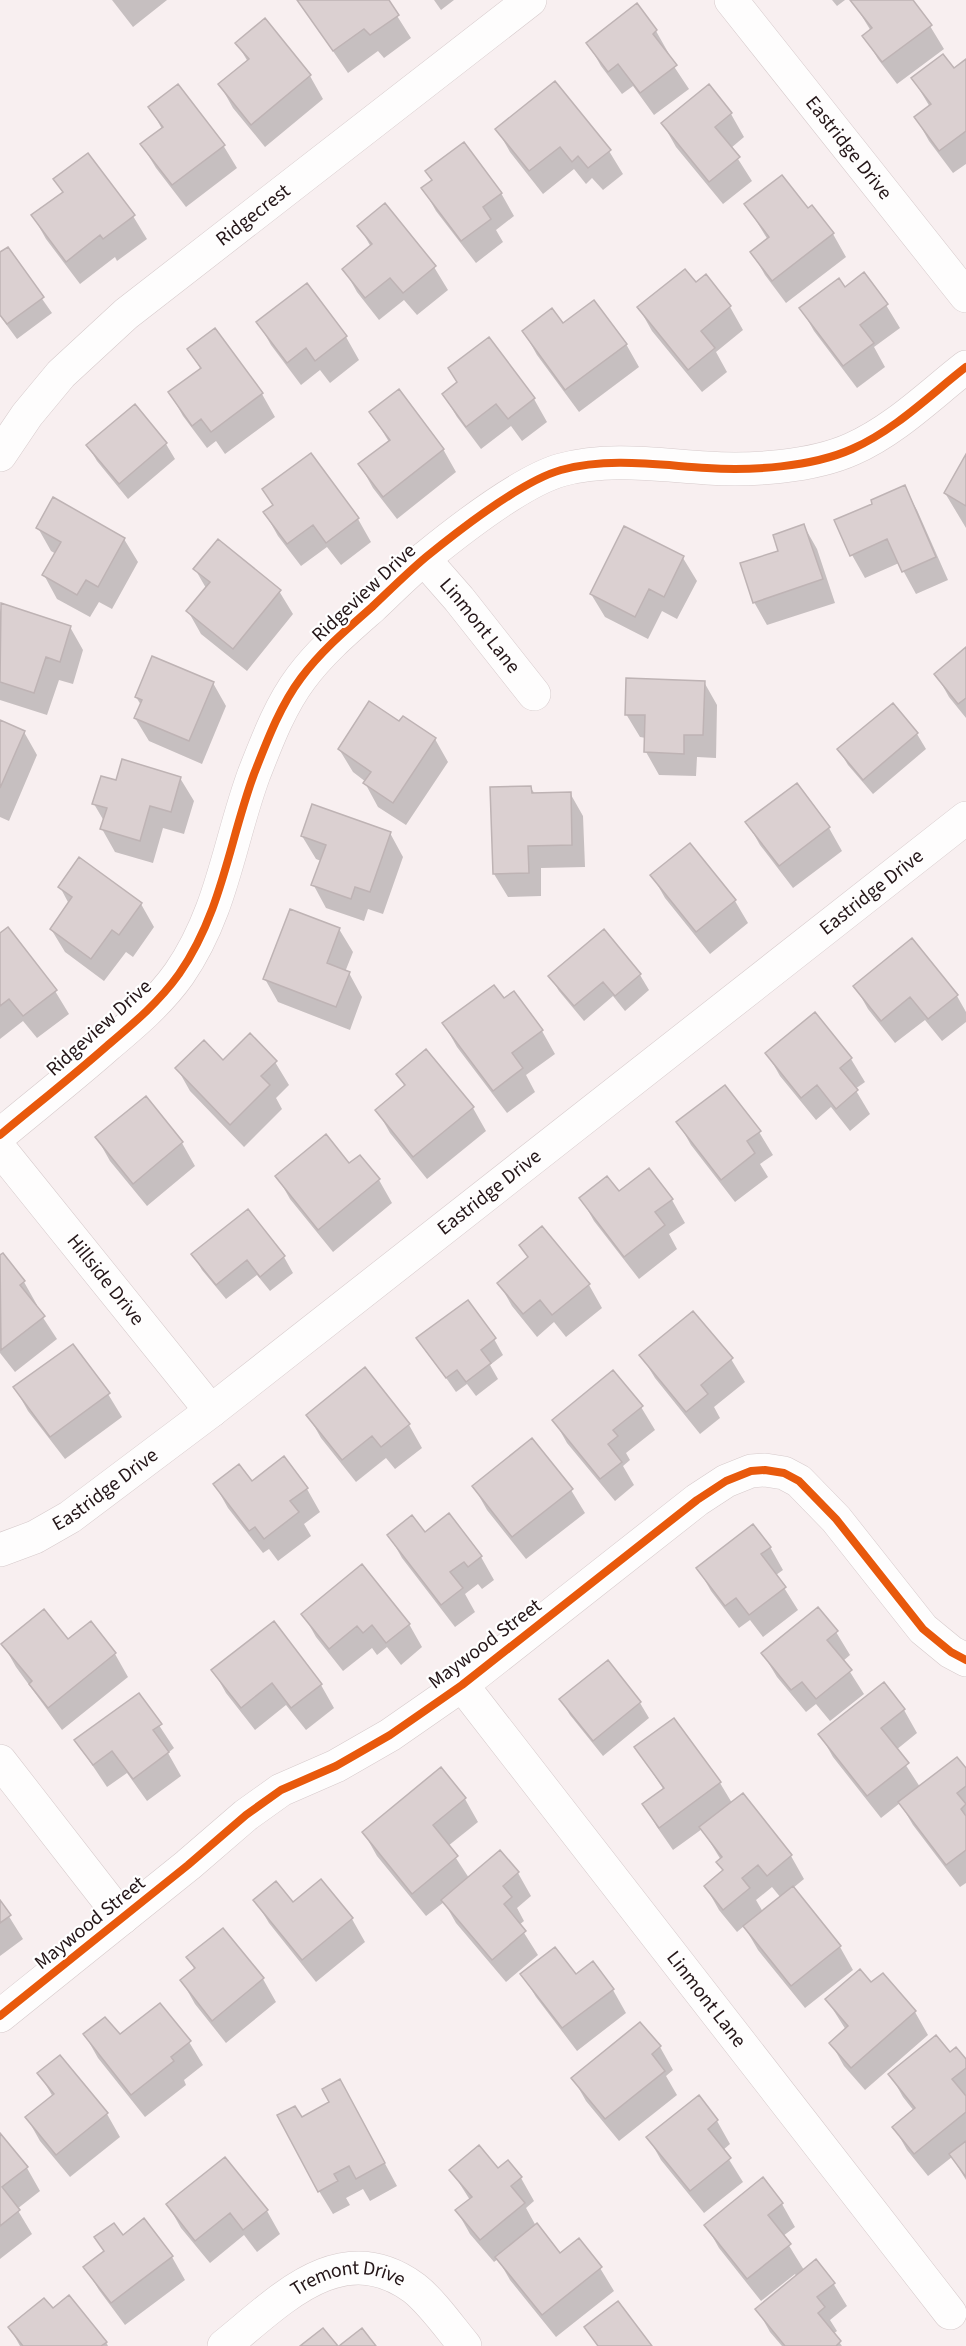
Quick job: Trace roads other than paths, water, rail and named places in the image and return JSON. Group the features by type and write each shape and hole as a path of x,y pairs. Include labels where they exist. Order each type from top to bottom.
{"street":[{"name":"Ridgecrest","path":"0,455 27,415 61,374 126,314 530,0"},
{"name":"Eastridge Drive","path":"731,0 966,296"},
{"name":"Ridgeview Drive","path":"0,1135 153,1006 180,973 206,925 221,889 253,777 278,716 300,679 330,645 424,559 460,531 532,482 557,471 584,465 641,462 748,469 811,462 851,450 886,430 966,367"},
{"name":"Linmont Lane","path":"424,559 459,599 534,694"},
{"name":"Eastridge Drive","path":"0,1550 35,1537 70,1517 210,1411 966,818"},
{"name":"Hillside Drive","path":"0,1149 210,1411"},
{"name":"Maywood Street","path":"0,2016 188,1865 246,1815 281,1790 336,1766 381,1740 462,1685 697,1500 726,1481 751,1471 765,1470 784,1473 799,1481 836,1519 923,1629 951,1652 966,1660"},
{"name":"Linmont Lane","path":"462,1685 950,2313"},
{"path":"0,1761 122,1918"},
{"name":"Tremont Drive","path":"224,2346 300,2285 316,2276 344,2270 372,2268 393,2274 416,2289 465,2346"}]}
